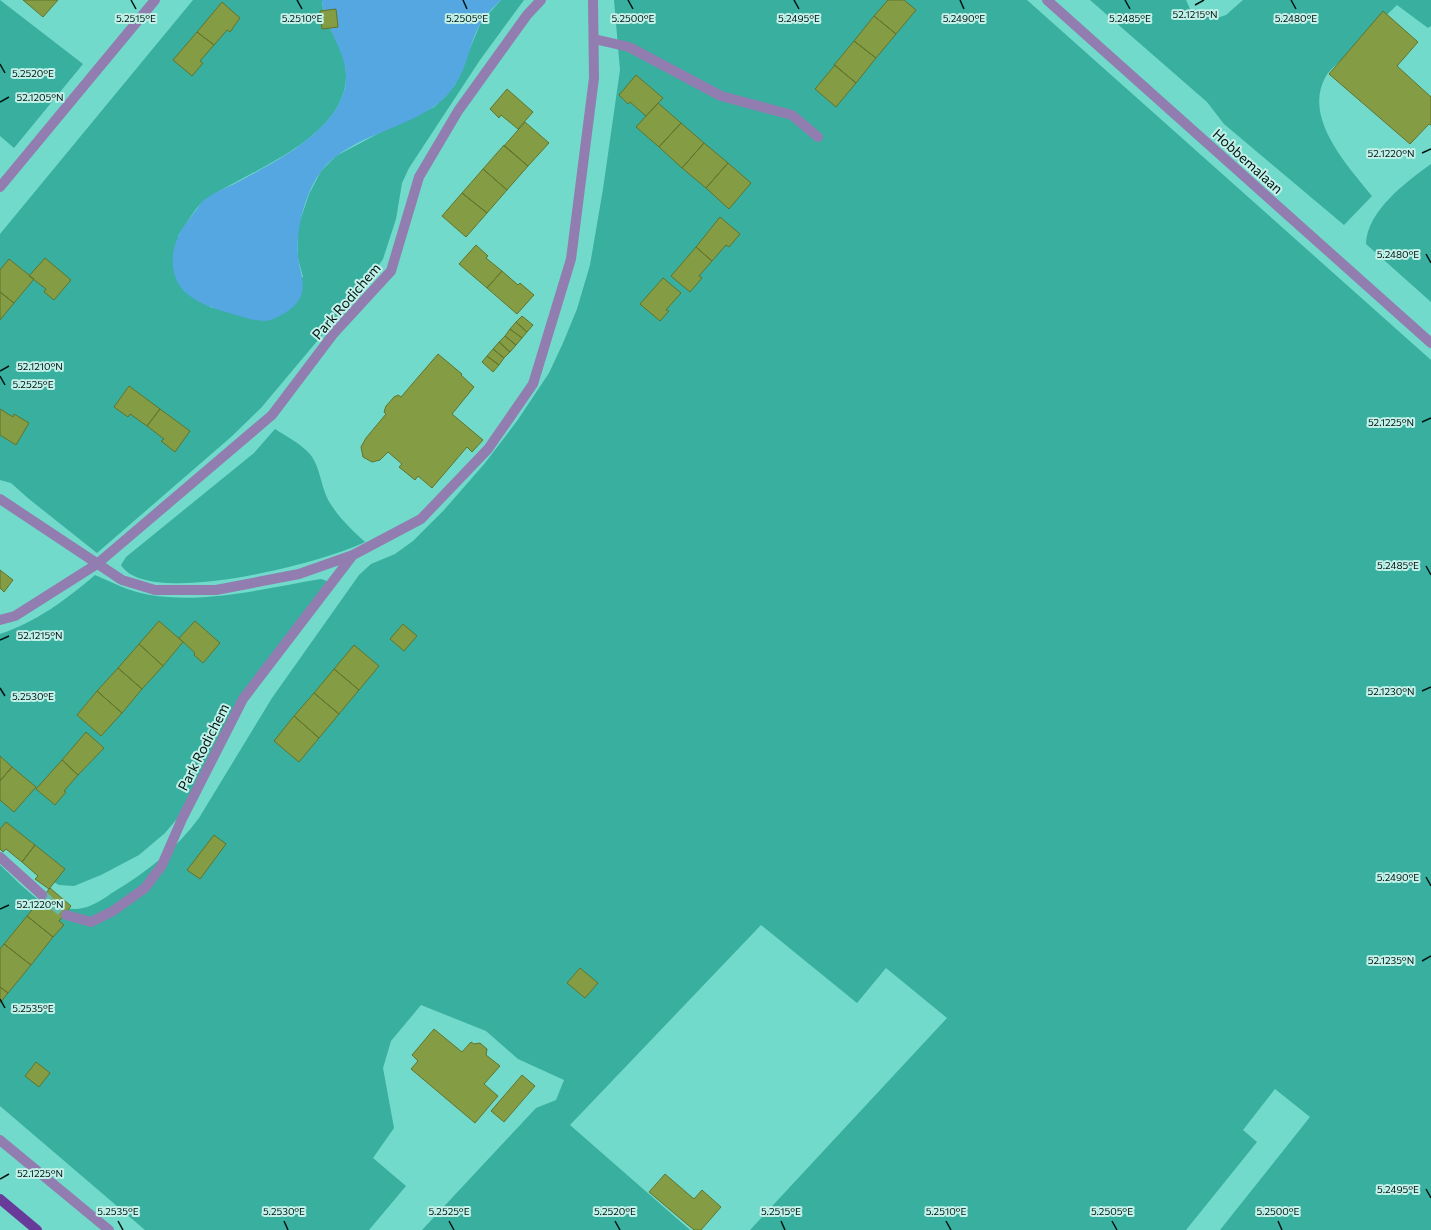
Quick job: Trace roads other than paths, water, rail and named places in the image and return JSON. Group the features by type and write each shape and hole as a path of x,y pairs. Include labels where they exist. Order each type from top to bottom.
{"main road":[{"path":"0,1199 37,1230"}],"street":[{"path":"0,187 156,0"},
{"name":"Park Rodichem","path":"0,620 15,616 97,564 272,415 334,333 391,271 420,177 458,111 527,15 541,0"},
{"name":"Park Rodichem","path":"0,499 122,580 155,590 216,590 300,574 353,555 421,519 488,449 533,384 571,259 594,78 593,0"},
{"name":"Hobbemalaan","path":"1047,0 1431,343"},
{"path":"594,39 629,47 721,96 792,115 818,137"},
{"name":"Park Rodichem","path":"66,915 91,922 113,911 145,888 162,865 182,819 243,699 353,555"},
{"path":"0,856 42,895"},
{"path":"0,1140 109,1230"}],"water":[{"path":"322,0 501,0 487,14 480,24 475,34 466,63 457,82 442,100 429,110 414,118 348,148 334,158 322,170 306,200 300,223 298,256 303,281 301,296 299,300 286,312 270,320 259,321 220,310 198,301 185,292 176,280 174,273 173,258 175,244 181,231 204,200 267,166 299,146 327,121 337,106 344,91 346,79 345,67 338,44 328,23"}],"tunnel":[{"path":"42,895 66,915"}]}
